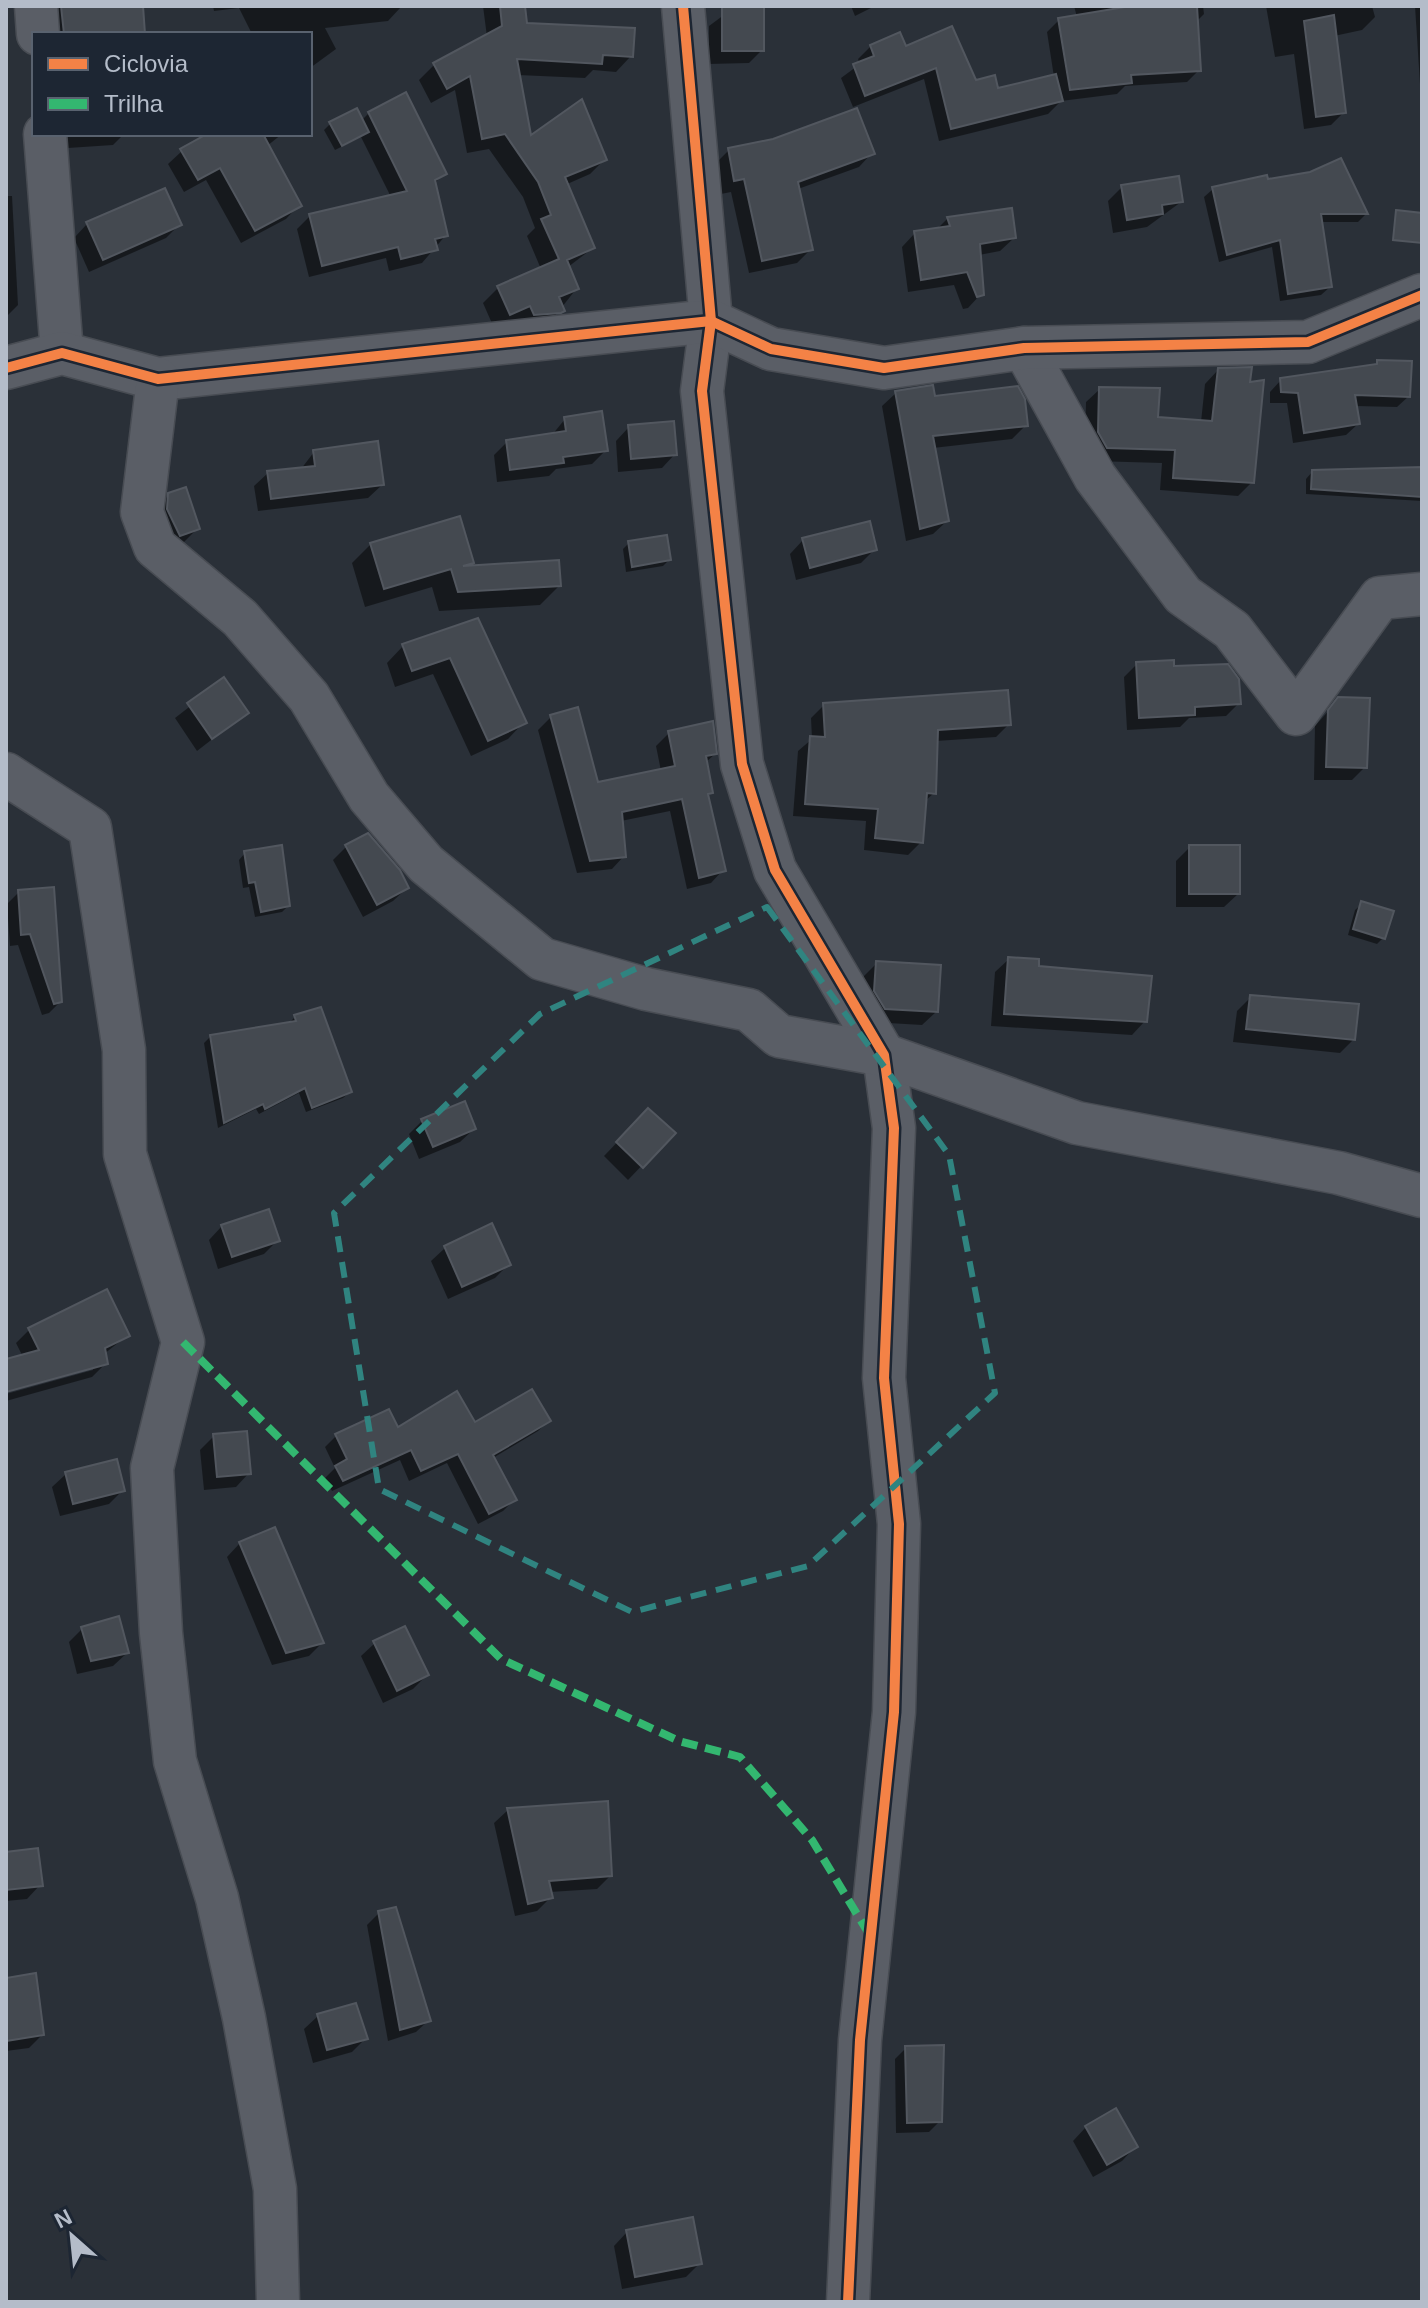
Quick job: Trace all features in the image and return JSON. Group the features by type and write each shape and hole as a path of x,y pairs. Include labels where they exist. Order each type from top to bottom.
{"street":[{"path":"36,6 38,32"},
{"path":"683,6 711,321 702,391 742,764 775,870 884,1055 894,1128 884,1378 899,1524 894,1712 860,2040 848,2302"},
{"path":"45,136 62,353"},
{"path":"6,368 62,353 158,379 711,321 771,349 884,368 1024,348 1308,342 1422,295"},
{"path":"1024,348 1095,477 1183,595 1232,630 1296,714 1380,598 1422,594"},
{"path":"158,379 142,512 155,547 240,618 309,697 369,797 426,864 542,959 646,989 749,1010 779,1036 884,1055 1077,1123 1339,1173 1422,1196"},
{"path":"6,774 90,828 124,1050 125,1154 183,1342 152,1468 161,1633 175,1761 217,1898 275,2189 278,2302"}],"highlighted area":[{"path":"767,907 949,1155 995,1393 808,1566 632,1612 379,1489 334,1213 540,1014"}],"building":[{"path":"61,6 143,6 145,32 64,32"},
{"path":"500,6 525,6 527,23 635,28 633,57 603,55 602,64 517,59 531,135 582,99 607,160 565,177 595,248 567,260 579,289 559,297 565,311 561,313 534,315 530,306 510,315 497,286 559,259 541,219 551,215 538,182 505,134 482,139 470,76 447,89 433,63 502,26"},
{"path":"722,6 764,6 764,51 722,51"},
{"path":"1131,6 1197,6 1201,71 1131,75 1132,83 1070,90 1058,18"},
{"path":"1334,15 1346,113 1316,117 1304,21"},
{"path":"952,26 976,80 995,75 998,88 1056,74 1063,101 951,129 936,68 865,96 853,64 874,56 870,45 900,32 906,46"},
{"path":"406,92 447,174 435,180 448,236 435,239 438,250 401,259 398,247 322,266 309,214 407,191 368,112"},
{"path":"357,108 369,132 342,146 329,122"},
{"path":"857,108 875,154 798,182 813,250 762,261 744,179 734,181 728,148 773,139"},
{"path":"203,136 264,136 302,206 255,231 220,168 198,180 180,149"},
{"path":"1341,158 1368,214 1321,214 1332,287 1288,294 1280,240 1227,255 1212,187 1267,175 1268,179 1310,172"},
{"path":"1179,176 1183,202 1162,205 1163,214 1127,220 1121,185"},
{"path":"165,188 182,225 103,260 86,222"},
{"path":"1012,208 1016,238 980,244 984,295 977,297 967,272 921,280 914,231 950,226 947,217"},
{"path":"1396,210 1422,213 1422,243 1393,240"},
{"path":"1377,360 1412,361 1410,397 1355,395 1360,424 1304,433 1298,393 1281,392 1280,378 1377,364"},
{"path":"1252,367 1250,382 1264,380 1254,483 1173,478 1175,450 1107,448 1098,432 1099,387 1160,388 1158,417 1212,421 1218,368"},
{"path":"933,385 935,396 1018,386 1025,399 1028,426 933,436 949,521 920,529 895,391"},
{"path":"602,411 608,451 563,457 564,463 510,470 506,440 566,431 564,417"},
{"path":"674,421 677,455 631,459 628,425"},
{"path":"378,441 384,485 271,499 267,471 315,466 313,450"},
{"path":"1422,467 1422,497 1311,489 1312,470"},
{"path":"186,487 200,529 180,536 167,509 168,493"},
{"path":"460,516 474,563 463,566 559,560 561,586 458,592 451,569 384,589 370,543"},
{"path":"870,521 877,550 810,568 802,538"},
{"path":"667,535 671,560 632,567 628,541"},
{"path":"478,618 527,723 488,741 450,658 412,671 402,644"},
{"path":"1174,660 1174,666 1228,664 1239,679 1241,704 1195,707 1195,715 1139,718 1136,662"},
{"path":"224,677 249,713 212,739 187,703"},
{"path":"1008,690 1011,725 938,730 936,794 927,793 923,843 875,838 878,809 805,804 810,736 825,737 823,703"},
{"path":"1338,697 1370,698 1367,768 1326,767 1328,710"},
{"path":"578,707 598,782 675,766 668,731 713,721 717,754 706,756 713,793 708,794 726,871 699,878 682,799 622,812 626,857 590,861 550,715"},
{"path":"368,833 400,870 409,888 377,905 345,845"},
{"path":"282,845 290,906 261,912 255,882 249,883 244,851"},
{"path":"1189,845 1240,845 1240,894 1189,894"},
{"path":"54,887 62,1002 54,1004 30,934 21,935 18,890"},
{"path":"1361,901 1394,911 1385,939 1353,929"},
{"path":"1008,957 1039,959 1039,966 1152,976 1147,1022 1004,1014"},
{"path":"876,961 941,965 938,1012 885,1009 874,991"},
{"path":"1250,995 1359,1004 1355,1040 1246,1029"},
{"path":"321,1007 352,1092 312,1108 305,1088 265,1109 263,1104 224,1123 210,1035 296,1021 294,1015"},
{"path":"465,1101 476,1129 433,1147 421,1119"},
{"path":"648,1108 676,1133 643,1168 616,1142"},
{"path":"269,1209 280,1241 232,1257 221,1225"},
{"path":"492,1223 511,1265 462,1287 444,1246"},
{"path":"107,1289 130,1336 105,1348 108,1364 6,1392 6,1359 39,1350 28,1328"},
{"path":"532,1389 551,1421 493,1455 517,1500 489,1514 458,1454 421,1471 411,1450 343,1481 335,1466 347,1459 335,1434 389,1409 398,1427 457,1391 475,1422"},
{"path":"247,1431 251,1474 217,1477 213,1434"},
{"path":"117,1459 125,1491 73,1504 65,1472"},
{"path":"275,1527 324,1643 286,1653 239,1542"},
{"path":"119,1616 129,1653 91,1661 81,1627"},
{"path":"405,1626 429,1675 397,1691 373,1641"},
{"path":"608,1801 612,1876 549,1881 553,1898 528,1904 507,1808"},
{"path":"38,1848 43,1886 6,1890 6,1852"},
{"path":"396,1907 431,2021 400,2030 378,1911"},
{"path":"36,1973 44,2035 6,2041 6,1978"},
{"path":"356,2003 368,2039 327,2050 317,2014"},
{"path":"944,2045 942,2122 907,2123 905,2046"},
{"path":"1116,2108 1138,2147 1107,2165 1085,2126"},
{"path":"693,2217 702,2264 635,2277 626,2230"}],"marked path":[{"path":"183,1342 501,1659 679,1741 740,1757 812,1840 869,1934"}],"cycle path":[{"path":"683,6 711,321 702,391 742,764 775,870 884,1055 894,1128 884,1378 899,1524 894,1712 860,2040 848,2302"},
{"path":"6,368 62,353 158,379 711,321 771,349 884,368 1024,348 1308,342 1422,295"}]}
